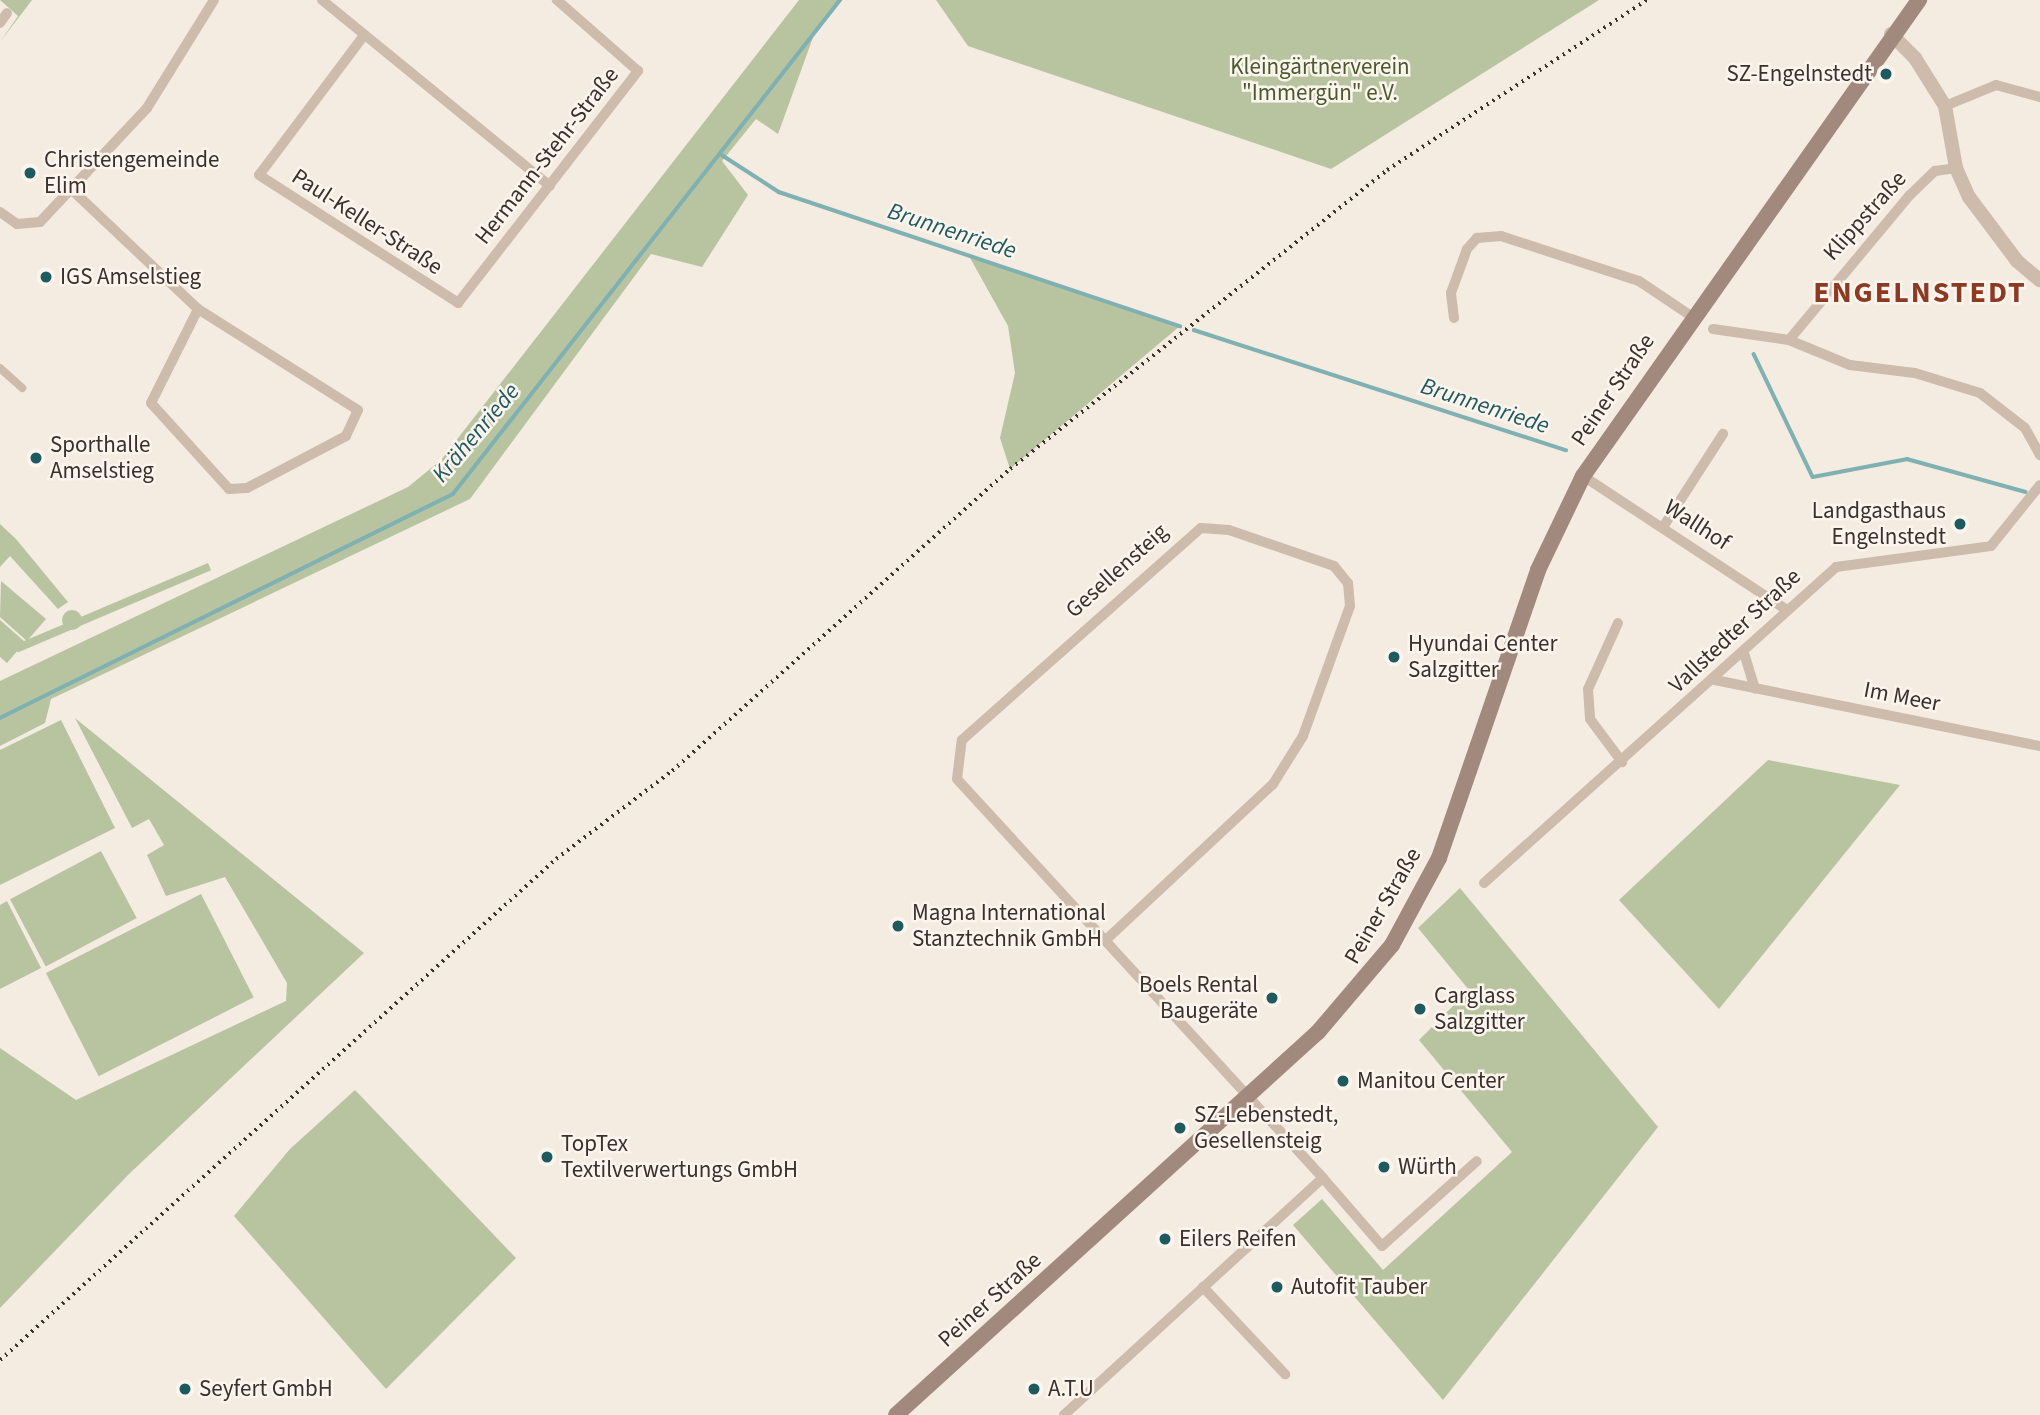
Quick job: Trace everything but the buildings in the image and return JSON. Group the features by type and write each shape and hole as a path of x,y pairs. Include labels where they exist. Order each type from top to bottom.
{"main road":[{"name":"Peiner Straße","path":"896,1415 1343,1007 1423,890 1538,570 1583,476 1691,316 1891,34 1919,0"}],"street":[{"path":"0,212 17,224 40,222 147,108 215,0"},
{"path":"322,0 362,38 550,186"},
{"name":"Hermann-Stehr-Straße","path":"458,303 635,77 635,65 557,0"},
{"path":"1891,34 1915,58 1945,106 1956,168 1992,230 2040,280"},
{"name":"Paul-Keller-Straße","path":"362,38 260,175 458,303"},
{"path":"1945,106 1996,85 2040,97"},
{"name":"Klippstraße","path":"1789,340 1909,195 1935,171 1956,168"},
{"path":"71,188 198,309 358,410 341,440 247,488 229,489 150,402 198,309"},
{"path":"1454,318 1451,293 1467,249 1477,238 1501,236 1639,281 1691,316"},
{"path":"1713,329 1789,340 1850,365 1915,373 1992,398 2025,428 2040,455"},
{"path":"0,368 22,388"},
{"path":"1663,527 1723,434"},
{"name":"Wallhof","path":"1583,476 1787,610"},
{"name":"Vallstedter Straße","path":"1484,883 1715,680 1787,610 1845,564 1991,546 2013,526 2039,483"},
{"name":"Gesellensteig","path":"1107,939 1273,784 1303,736 1350,606 1348,583 1334,566 1229,530 1201,528 962,740 957,779 1107,939 1382,1246 1477,1161"},
{"path":"1618,623 1588,689 1590,719 1622,762"},
{"path":"1744,653 1755,688"},
{"name":"Im Meer","path":"1715,680 2040,746"},
{"path":"1064,1415 1323,1178"},
{"path":"1203,1287 1285,1374"}],"green space":[{"path":"0,0 32,0 0,42 18,16"},
{"path":"799,0 840,0 815,32 778,134 756,119 722,161 748,195 702,267 651,254 470,499 51,699 45,723 0,746 0,681 408,487 441,460"},
{"name":"Kleingärtnerverein \"Immergün\" e.V.","path":"936,0 1599,0 1331,169 968,46"},
{"path":"969,256 1180,326 1010,469 1000,438 1015,373 1008,326"},
{"path":"0,524 16,539 68,602 58,609 10,556 0,567"},
{"path":"208,563 211,570 18,652 15,645"},
{"path":"1,581 46,619 27,641 0,617"},
{"path":"68,610 76,610 82,620 76,630 68,630 62,624 62,616"},
{"path":"0,620 25,642 7,663 0,657"},
{"path":"75,718 364,953 129,1174 0,1308 0,1048 76,1100 286,1001 287,983 225,877 166,896 147,855 164,845 149,819 132,828"},
{"path":"61,720 115,828 0,885 0,750"},
{"path":"1768,760 1900,785 1719,1009 1619,900"},
{"path":"101,851 137,918 46,966 10,899"},
{"path":"1460,888 1658,1127 1443,1400 1293,1225 1322,1199 1383,1270 1512,1152 1419,1040 1469,990 1418,928"},
{"path":"201,894 254,997 99,1076 46,973"},
{"path":"7,901 41,968 0,989 0,905"},
{"path":"355,1090 516,1258 386,1389 234,1216 290,1149"}],"waterway":[{"name":"Krähenriede","path":"0,718 453,494 840,0"},
{"name":"Brunnenriede","path":"722,155 779,192 1180,326"},
{"name":"Brunnenriede","path":"1194,330 1566,450"},
{"name":"Brunnenriede","path":"1754,354 1813,477 1907,459 2026,492"}],"railway":[{"path":"0,1360 556,859 672,771 1010,469 1387,170 1647,0"}],"place":[{"name":"SZ-Engelnstedt","path":"1886,74"},
{"name":"Christengemeinde Elim","path":"30,173"},
{"name":"IGS Amselstieg","path":"46,277"},
{"name":"Sporthalle Amselstieg","path":"36,458"},
{"name":"Landgasthaus Engelnstedt","path":"1960,524"},
{"name":"Hyundai Center Salzgitter","path":"1394,657"},
{"name":"Magna International Stanztechnik GmbH","path":"898,926"},
{"name":"Boels Rental Baugeräte","path":"1272,998"},
{"name":"Carglass Salzgitter","path":"1420,1009"},
{"name":"Manitou Center","path":"1343,1081"},
{"name":"SZ-Lebenstedt, Gesellensteig","path":"1180,1128"},
{"name":"TopTex Textilverwertungs GmbH","path":"547,1157"},
{"name":"Würth","path":"1384,1167"},
{"name":"Eilers Reifen","path":"1165,1239"},
{"name":"Autofit Tauber","path":"1277,1287"},
{"name":"Seyfert GmbH","path":"185,1389"},
{"name":"A.T.U","path":"1034,1389"}],"district":[{"name":"ENGELNSTEDT","path":"1920,293"}]}
